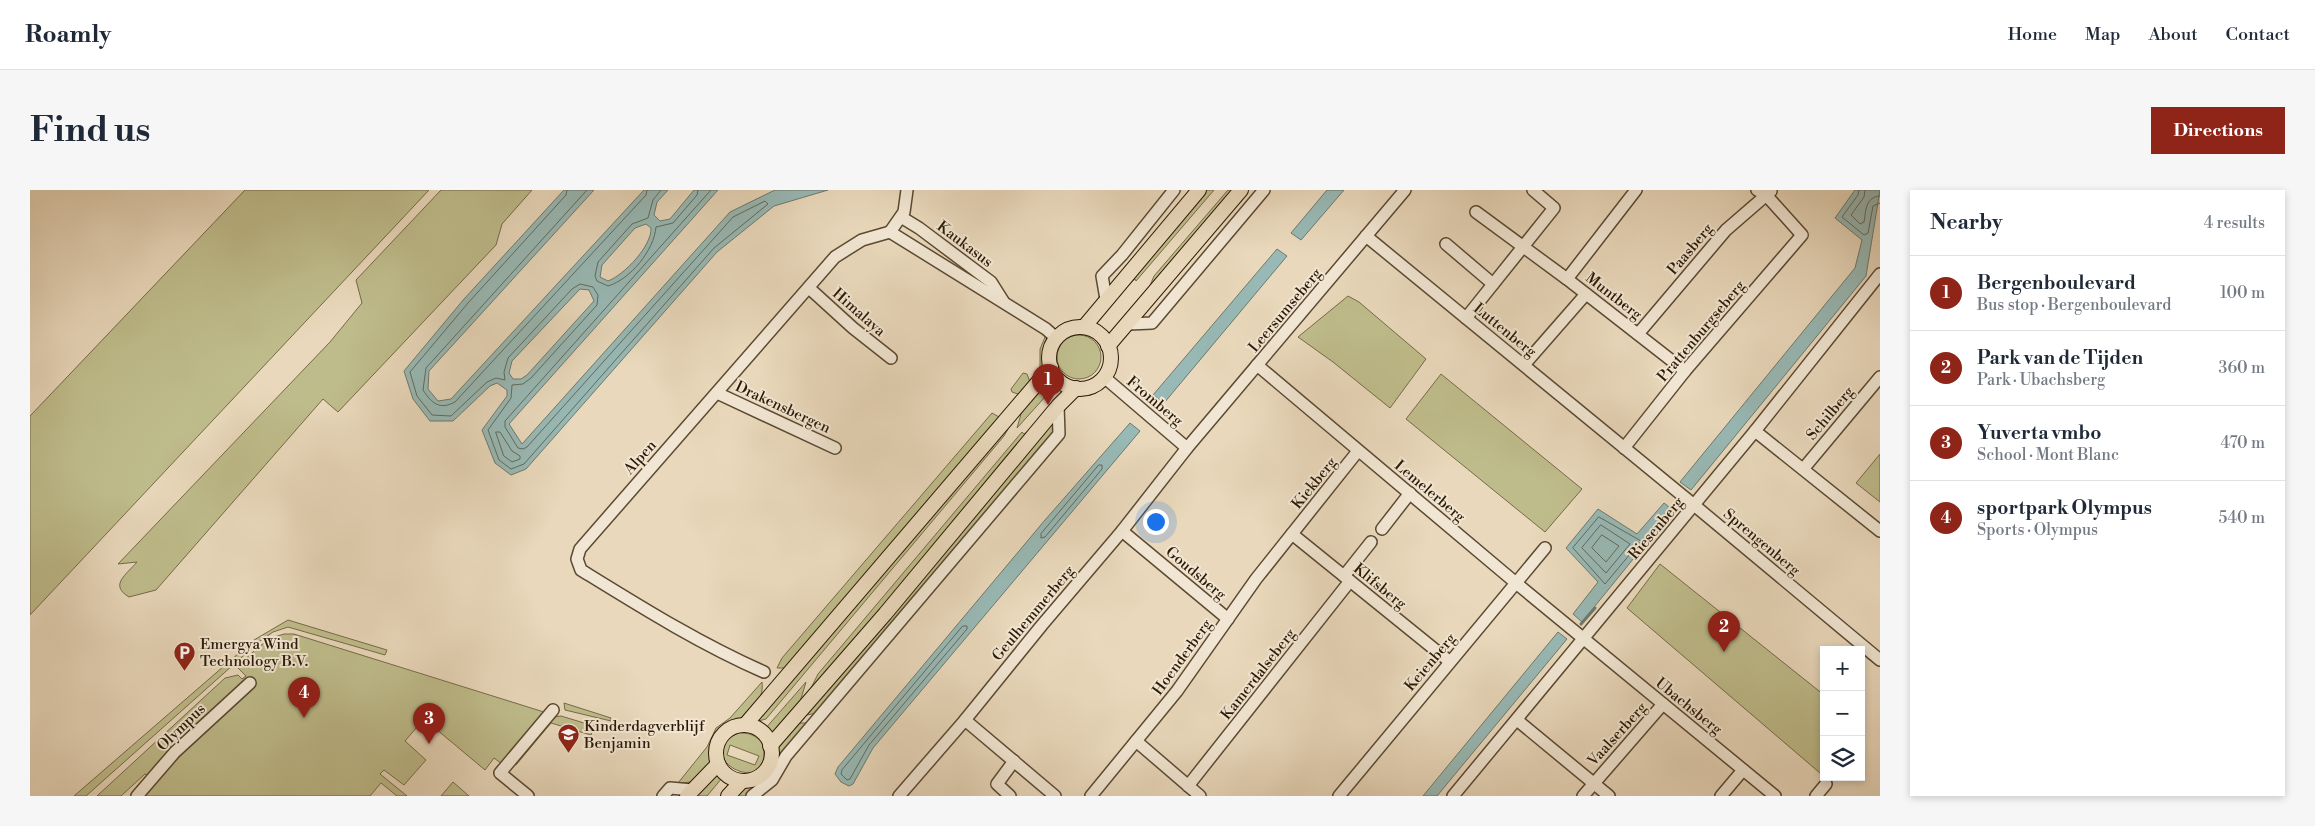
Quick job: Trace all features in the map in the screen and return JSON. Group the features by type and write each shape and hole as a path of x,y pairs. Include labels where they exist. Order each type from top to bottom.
{"main road":[{"path":"1084,327 1199,190"},
{"path":"1108,346 1129,324 1241,190"},
{"path":"1084,327 1098,333 1108,346 1110,364 1104,377 1092,386 1076,388 1063,383 1051,367 1049,356 1051,333 1084,327"},
{"path":"746,725 1051,367"},
{"path":"770,746 885,614 1058,406 1076,388"},
{"path":"746,725 760,730 770,746 771,760 764,772 753,779 742,781 728,776 718,764 716,749 722,736 734,727 746,725"},
{"path":"689,793 718,764"},
{"path":"728,796 742,781"}],"street":[{"path":"890,232 904,212 907,190"},
{"path":"1106,299 1102,276 1122,255 1174,190"},
{"path":"1129,324 1152,323 1264,190"},
{"name":"Leersumseberg","path":"1187,448 1404,190"},
{"path":"1466,318 1554,208 1533,190"},
{"path":"1567,278 1636,190"},
{"name":"Prattenburgseberg","path":"1624,448 1685,371 1802,236 1765,192"},
{"name":"Paasberg","path":"1638,334 1726,230 1765,192"},
{"name":"Muntberg","path":"1476,212 1567,278 1685,371"},
{"name":"Kaukasus","path":"900,217 919,228 991,282 1004,303"},
{"name":"Kaukasus","path":"890,232 1051,333"},
{"name":"Alpen","path":"764,672 668,624 582,570 577,559 580,549 835,257 862,240 890,232"},
{"name":"Luttenberg","path":"1366,236 1624,448"},
{"path":"1446,244 1493,284"},
{"name":"Riesenberg","path":"1453,796 1755,431 1879,272"},
{"name":"Himalaya","path":"809,288 853,328 891,358"},
{"path":"1524,365 1586,294"},
{"name":"Lemelerberg","path":"1257,365 1584,639"},
{"name":"Fromberg","path":"1104,377 1187,448"},
{"name":"Schilberg","path":"1804,468 1880,377"},
{"name":"Drakensbergen","path":"717,393 835,448"},
{"path":"752,796 772,780 784,758 1059,434 1058,406"},
{"path":"1755,431 1804,468 1880,531"},
{"name":"Geulhemmerberg","path":"899,796 965,720 1042,624 1122,531 1187,448"},
{"name":"Sprengenberg","path":"1624,448 1880,660"},
{"name":"Kiekberg","path":"1292,534 1358,451"},
{"path":"1382,529 1410,493"},
{"name":"Goudsberg","path":"1122,531 1228,619"},
{"name":"Klifsberg","path":"1292,534 1449,661"},
{"name":"Hoenderberg","path":"1091,796 1177,691 1256,579 1292,534"},
{"name":"Kamerdalseberg","path":"1188,786 1347,579 1371,542"},
{"name":"Keienberg","path":"1339,796 1449,661 1545,548"},
{"name":"Ubachsberg","path":"1584,639 1775,796"},
{"name":"Olympus","path":"137,796 175,752 250,683"},
{"name":"Vaalserberg","path":"1583,796 1663,704"},
{"path":"528,796 500,774 554,710"},
{"path":"794,720 819,718"},
{"path":"965,720 1055,796"},
{"path":"1517,720 1609,796"},
{"path":"1136,741 1200,796"},
{"path":"1010,796 997,784 1014,760"},
{"path":"1721,796 1743,770"},
{"path":"1816,796 1826,784"},
{"path":"663,796 670,788 689,793"}],"shaded area":[{"path":"245,190 429,190 30,615 30,416"},
{"path":"441,190 532,190 502,224 496,245 338,412 323,399 156,590 129,597 123,593 120,588 121,580 137,562 118,564 330,342 362,303 356,280"},
{"path":"1204,190 1214,190 1136,281 1135,279 1123,288 1107,311 1103,309"},
{"path":"1228,190 1238,190 1146,295 1154,276"},
{"path":"1348,296 1359,302 1426,359 1390,408 1333,362 1298,337"},
{"path":"1046,335 1048,339 1048,353 1040,371 1040,349"},
{"path":"1079,335 1091,339 1097,345 1101,357 1097,369 1091,375 1079,379 1067,375 1061,369 1057,357 1061,345 1067,339"},
{"path":"1023,373 1027,374 1030,382 1018,394 1012,392 1011,389"},
{"path":"1441,374 1582,489 1545,532 1406,419"},
{"path":"1095,385 1106,386 1091,395 1070,397 1078,390"},
{"path":"1036,388 1045,397 1017,428 1023,407"},
{"path":"1052,402 1056,404 817,687 811,688 818,674 1022,432 1024,434 1030,430"},
{"path":"992,413 999,417 786,668 777,668 782,658"},
{"path":"1053,418 1055,431 1045,446 1042,444 998,497 1000,499 991,509 989,507 826,700 828,702 817,712 804,715"},
{"path":"1011,424 1004,436 766,719 755,722"},
{"path":"1880,454 1880,502 1856,483"},
{"path":"1660,564 1820,692 1820,773 1627,608"},
{"path":"288,620 387,650 385,655 288,627 273,632 260,641 86,796 74,796 254,640"},
{"path":"284,634 294,634 544,712 502,764 494,758 485,770 424,719 405,741 426,760 404,785 384,770 380,774 407,796 397,796 381,783 370,796 141,796 149,776 145,774 121,796 97,796 225,678 238,675 242,679 246,676 237,667 264,643"},
{"path":"762,682 762,693 755,709 747,718 721,730 714,742 710,762 707,767 692,782 678,783 707,747 716,728 730,718"},
{"path":"806,682 800,702 771,737 765,729"},
{"path":"564,703 611,718 611,721 565,710"},
{"path":"561,716 594,726 591,735 551,723 516,765 514,763 554,717"},
{"path":"798,723 808,723 776,768 749,796 732,796 744,786 755,784 766,777 775,763 776,749"},
{"path":"738,733 753,735 760,741 764,749 760,767 752,772 742,772 732,768 725,760 722,751 726,742","holes":["730,745 759,756 755,765 727,755"]},
{"path":"716,771 722,778 707,796 691,796"},
{"path":"453,782 469,796 441,796"}],"water":[{"path":"564,190 594,190 429,371 428,389 438,401 451,399 644,190 668,190 657,202 654,215 660,221 670,219 694,190 718,190 509,424 522,444 730,212 775,190 828,190 774,206 717,252 526,469 511,475 495,463 482,430 507,396 507,390 497,383 490,386 453,421 430,421 413,399 404,371 464,299","holes":["646,224 651,228 650,235 636,259 614,278 608,281 600,277 602,265 635,228","580,289 589,290 594,301 527,375 521,379 513,379 509,373 512,361"]},
{"path":"1327,190 1344,190 1301,240 1291,233"},
{"path":"1855,190 1880,190 1866,276 1691,490 1680,482 1855,268 1862,240 1835,218"},
{"path":"1277,249 1287,256 1164,403 1153,395"},
{"path":"1130,423 1140,431 873,748 853,784 849,786 841,782 835,774 838,767 1045,520"},
{"path":"1664,503 1673,510 1582,622 1573,614 1598,582 1566,548 1598,509 1637,534"},
{"path":"1558,632 1567,639 1437,796 1423,796"}],"waterway":[{"path":"1581,624 1595,608"}],"place":[{"name":"Bergenboulevard","path":"1048,405"},
{"name":"Park van de Tijden","path":"1724,652"},
{"name":"Emergya Wind Technology B.V.","path":"184,672"},
{"name":"sportpark Olympus","path":"304,718"},
{"name":"Yuverta vmbo","path":"429,744"},
{"name":"Kinderdagverblijf Benjamin","path":"568,754"}]}
